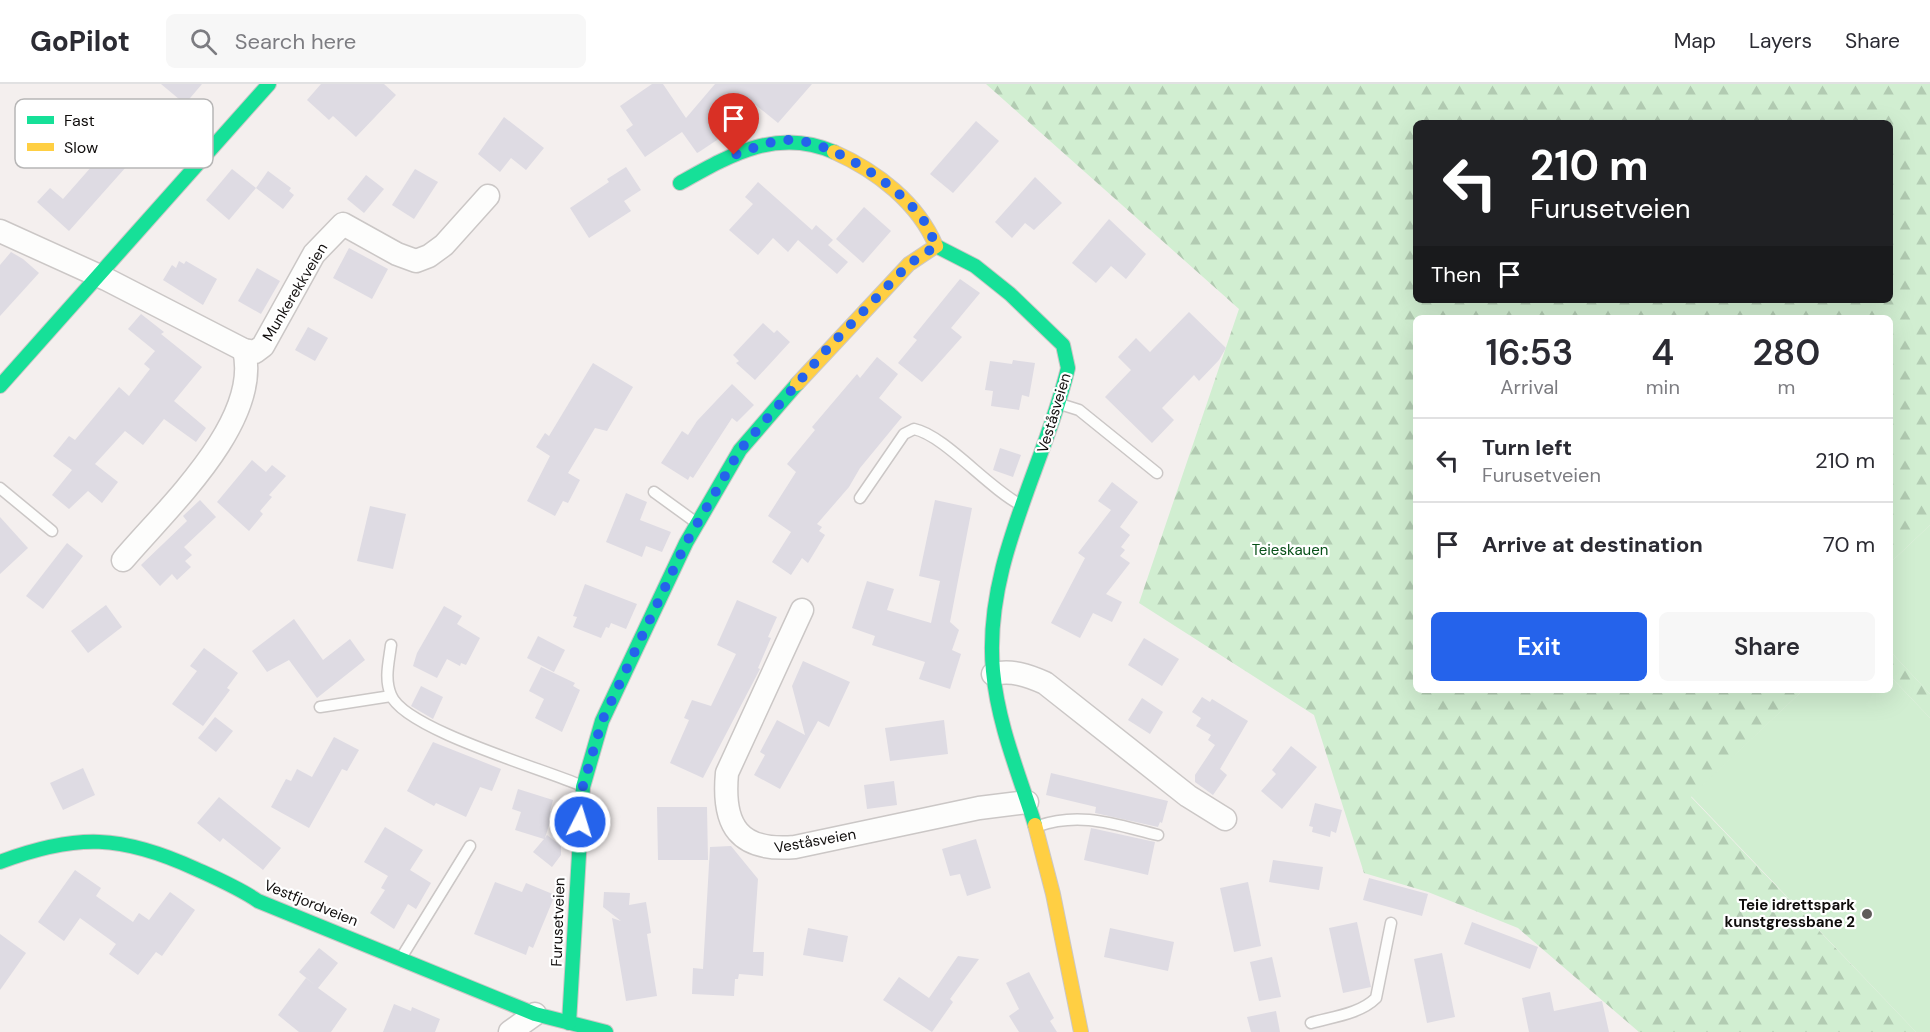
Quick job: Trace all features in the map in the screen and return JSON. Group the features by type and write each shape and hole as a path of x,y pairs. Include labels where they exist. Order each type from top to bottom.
{"street":[{"path":"213,147 269,84"},
{"path":"680,183 734,155 762,145 788,140 816,144 842,154 873,174 896,193 926,224 936,246"},
{"path":"0,386 194,168"},
{"name":"Munkerekkveien","path":"0,231 98,276 244,350 255,352 263,346 314,254 343,224 397,254 416,261 429,256 444,244 488,196"},
{"name":"Veståsveien","path":"936,246 975,266 1010,294 1063,345 1068,368 998,597 992,640 993,674 1002,730 1035,828 1081,1032"},
{"name":"Furusetveien","path":"569,1023 583,786 602,721 697,523 740,450 827,349 909,264 936,246"},
{"name":"Munkerekkveien","path":"123,560 186,490 230,424 248,377 244,350"},
{"name":"Veståsveien","path":"802,610 727,772 725,796 733,824 743,837 753,844 769,849 795,847 979,808 1028,802"},
{"path":"993,674 1005,671 1026,674 1045,683 1196,801 1225,819"},
{"name":"Vestfjordveien","path":"0,862 30,851 73,843 117,842 170,856 238,888 258,901 535,1014 606,1032"},
{"path":"510,1032 535,1014"}],"lane":[{"path":"1059,403 1079,410 1157,473"},
{"path":"860,498 904,434 914,429 931,435 1000,492 1024,507"},
{"path":"0,488 52,531"},
{"path":"654,492 697,523"},
{"path":"391,645 387,678 391,696 408,714 448,735 583,786"},
{"path":"320,707 391,696"},
{"path":"1035,828 1069,818 1087,818 1158,835"},
{"path":"401,958 470,846"},
{"path":"1311,1023 1357,1010 1369,1005 1376,998 1391,923"}],"green space":[{"name":"Teieskauen","path":"986,84 1930,84 1930,525 1893,560 1893,315 1413,315 1413,693 1800,693 1691,797 1916,1032 1639,1032 1518,928 1428,892 1364,873 1314,715 1139,603 1239,309"},
{"path":"1930,525 1930,694 1893,654 1893,560"},
{"path":"1893,654 1930,694 1930,718 1893,679"},
{"name":"Teie idrettspark kunstgressbane 2","path":"1893,679 1930,718 1930,1032 1916,1032 1691,796 1800,693 1893,693"}],"building":[{"path":"161,84 202,84 189,99 179,99"},
{"path":"321,84 384,84 396,95 356,137 333,116 329,120 307,100"},
{"path":"652,84 663,84 686,118 715,84 812,84 778,123 746,97 719,129 723,136 699,152 697,153 682,132 645,157 626,130 633,125 620,106"},
{"path":"504,117 544,148 526,170 511,158 500,172 478,154"},
{"path":"976,121 999,141 953,193 930,174"},
{"path":"626,167 641,190 624,201 631,211 589,238 570,208 609,182 607,179"},
{"path":"90,168 125,168 69,231 37,202 50,188 63,199"},
{"path":"232,169 256,188 229,220 206,200"},
{"path":"415,169 438,182 414,219 392,205"},
{"path":"268,171 291,188 289,191 294,195 283,209 256,188"},
{"path":"366,175 384,189 364,213 347,199"},
{"path":"1035,177 1062,203 1034,230 1025,223 1012,238 995,222"},
{"path":"758,182 812,230 816,225 833,240 828,245 848,262 837,274 798,240 788,252 773,238 758,255 729,230 753,204 745,197"},
{"path":"864,207 891,231 863,263 836,239"},
{"path":"1109,219 1146,254 1126,279 1111,266 1096,283 1072,263"},
{"path":"349,248 388,269 372,299 333,278"},
{"path":"11,252 39,273 0,316 0,265"},
{"path":"179,261 184,264 186,261 217,279 203,305 163,280 172,265 176,268"},
{"path":"257,268 280,281 261,314 238,301"},
{"path":"960,279 980,293 951,328 962,337 922,382 898,363 917,340 913,337"},
{"path":"1189,312 1226,348 1219,360 1199,381 1194,375 1162,408 1174,420 1152,443 1105,397 1131,370 1118,357 1136,338 1150,352"},
{"path":"141,314 164,332 161,334 202,367 174,401 206,428 196,442 164,419 143,445 125,431 95,464 118,482 102,503 88,491 69,509 52,495 72,470 53,456 69,436 75,440 119,387 129,396 150,369 144,364 155,351 128,329"},
{"path":"763,323 774,333 777,330 790,342 755,380 736,363 739,361 733,355"},
{"path":"308,327 328,338 315,361 295,350"},
{"path":"877,357 898,374 879,398 902,417 860,468 849,487 817,524 822,527 819,531 825,535 808,563 802,558 791,575 772,562 791,532 768,516 796,472 787,464 815,430 812,427 857,374 860,378"},
{"path":"1013,360 1035,363 1029,397 1022,395 1019,410 991,406 993,391 985,390 990,361 1012,364"},
{"path":"593,363 633,387 607,431 595,428 568,473 580,480 568,503 563,501 555,516 527,501 550,456 536,447 545,433 549,436"},
{"path":"732,384 754,405 737,422 732,418 693,478 690,476 688,480 661,463 682,431 688,435 697,421"},
{"path":"1000,448 1021,455 1013,477 993,470"},
{"path":"252,460 266,472 272,465 286,476 269,495 272,497 260,511 263,514 249,531 217,502"},
{"path":"1112,482 1138,502 1120,527 1130,535 1121,547 1125,550 1120,556 1130,563 1106,594 1122,602 1112,622 1093,613 1080,638 1051,623 1085,558 1078,553 1111,510 1098,501"},
{"path":"626,493 647,502 640,520 671,532 662,552 646,546 642,557 606,542"},
{"path":"200,500 216,517 184,547 192,555 185,561 191,567 177,580 172,574 160,586 141,565 187,521 183,516"},
{"path":"935,500 972,508 950,622 959,630 952,650 961,654 950,689 919,679 925,662 872,645 875,636 852,628 867,581 894,589 887,610 931,623 940,581 919,576"},
{"path":"370,506 406,514 393,569 357,561"},
{"path":"0,517 28,548 0,574"},
{"path":"67,543 83,556 43,609 26,596"},
{"path":"585,584 637,604 626,629 611,623 609,628 606,627 601,638 573,627 577,617 573,616"},
{"path":"737,600 777,617 768,637 771,638 758,668 760,669 703,778 670,763 689,720 684,718 692,700 711,706 736,654 717,645"},
{"path":"106,605 122,627 88,653 71,631"},
{"path":"444,606 462,616 457,624 480,638 466,665 461,663 460,666 447,659 437,678 413,666 417,653"},
{"path":"294,619 323,660 350,639 365,660 317,698 289,660 267,672 252,651"},
{"path":"538,636 565,650 554,672 527,658"},
{"path":"1144,638 1179,659 1162,686 1128,665"},
{"path":"204,648 238,673 227,688 230,690 203,726 172,704 197,671 190,666"},
{"path":"803,661 850,682 829,727 818,721 780,789 754,775 765,755 760,752 777,720 805,735 792,686"},
{"path":"541,667 575,683 573,686 580,690 562,732 535,718 544,699 529,691"},
{"path":"421,686 443,697 433,719 411,706"},
{"path":"1202,697 1210,702 1212,699 1248,721 1220,769 1227,775 1213,795 1195,782 1195,775 1215,745 1208,740 1211,735 1196,726 1201,718 1192,712"},
{"path":"1142,698 1163,712 1150,734 1128,720"},
{"path":"215,717 233,731 216,752 198,738"},
{"path":"944,720 948,754 890,761 885,728"},
{"path":"334,737 359,750 347,771 342,769 309,828 271,807 286,779 291,781 297,769 312,777"},
{"path":"433,742 501,769 492,791 480,787 466,817 436,803 434,806 407,791"},
{"path":"1291,746 1317,767 1282,809 1261,791 1276,774 1272,770"},
{"path":"83,768 95,795 63,810 50,783"},
{"path":"1051,773 1168,801 1162,823 1160,822 1158,827 1095,813 1096,807 1046,795"},
{"path":"894,781 897,805 867,809 864,785"},
{"path":"518,789 553,800 550,811 553,812 545,838 547,835 561,846 561,855 552,867 533,852 544,839 515,830 521,812 512,809"},
{"path":"219,797 281,848 263,870 223,838 220,842 197,823"},
{"path":"1315,803 1342,810 1336,833 1331,831 1330,837 1312,832 1313,827 1309,826"},
{"path":"657,807 707,807 708,860 658,860"},
{"path":"385,827 423,850 410,870 431,883 416,909 408,904 394,929 370,913 385,890 381,888 388,876 364,862"},
{"path":"1091,828 1155,842 1148,875 1084,860"},
{"path":"976,839 991,888 967,896 960,874 950,876 942,849"},
{"path":"731,846 758,879 753,952 764,952 763,976 739,974 738,979 735,979 734,996 692,994 693,968 703,969 710,847"},
{"path":"1273,860 1323,867 1319,890 1269,882"},
{"path":"75,870 101,888 96,896 133,922 139,913 149,920 170,892 195,910 162,956 156,952 138,975 109,954 116,944 80,918 64,941 38,922"},
{"path":"1369,878 1428,894 1422,916 1363,900"},
{"path":"495,882 522,892 526,883 555,895 533,948 529,946 526,955 474,934"},
{"path":"1248,882 1261,946 1234,952 1220,888"},
{"path":"604,892 630,893 629,905 646,902 651,933 647,934 657,996 626,1001 612,918 621,921 603,907"},
{"path":"1357,922 1371,987 1343,993 1329,928"},
{"path":"1472,922 1538,947 1530,969 1464,944"},
{"path":"808,928 848,936 843,962 803,955"},
{"path":"1110,928 1174,942 1168,971 1104,957"},
{"path":"0,934 26,953 0,990"},
{"path":"319,948 338,963 318,988 347,1009 331,1032 299,1032 278,1015 306,978 315,985 299,972"},
{"path":"1442,953 1455,1017 1427,1023 1414,959"},
{"path":"958,956 979,959 950,999 953,1002 932,1032 883,1000 899,977 929,998"},
{"path":"1272,957 1281,997 1259,1001 1250,962"},
{"path":"1029,972 1054,1018 1050,1021 1057,1032 1019,1032 1009,1016 1019,1009 1006,983"},
{"path":"1550,992 1554,1011 1602,1001 1609,1032 1529,1032 1522,998"},
{"path":"394,1004 411,1011 412,1007 440,1019 435,1032 383,1032"},
{"path":"1276,1011 1280,1032 1251,1032 1247,1017"}],"traffic: fast":[{"path":"213,147 269,84"},
{"path":"680,183 736,154 773,143 793,142 813,145 834,152"},
{"path":"0,386 194,168"},
{"path":"936,246 975,266 1010,294 1063,345 1068,368 1006,555 997,593 992,632 993,671 999,711 1035,825"},
{"path":"569,1023 583,787 602,721 686,543 740,450 797,384"},
{"path":"0,862 53,846 76,843 99,842 145,849 212,876 258,901 535,1014 606,1032"}],"traffic: slow":[{"path":"797,384 909,264 936,246 919,216 894,190 866,169 834,152"},
{"path":"1035,825 1053,894 1081,1032"}],"place":[{"name":"Teie idrettspark kunstgressbane 2","path":"1867,914"}],"route":[{"path":"580,822 583,786 593,745 602,721 686,543 740,450 827,349 909,264 936,246 926,224 911,207 873,174 842,154 816,144 788,140 762,145 734,155"}]}
